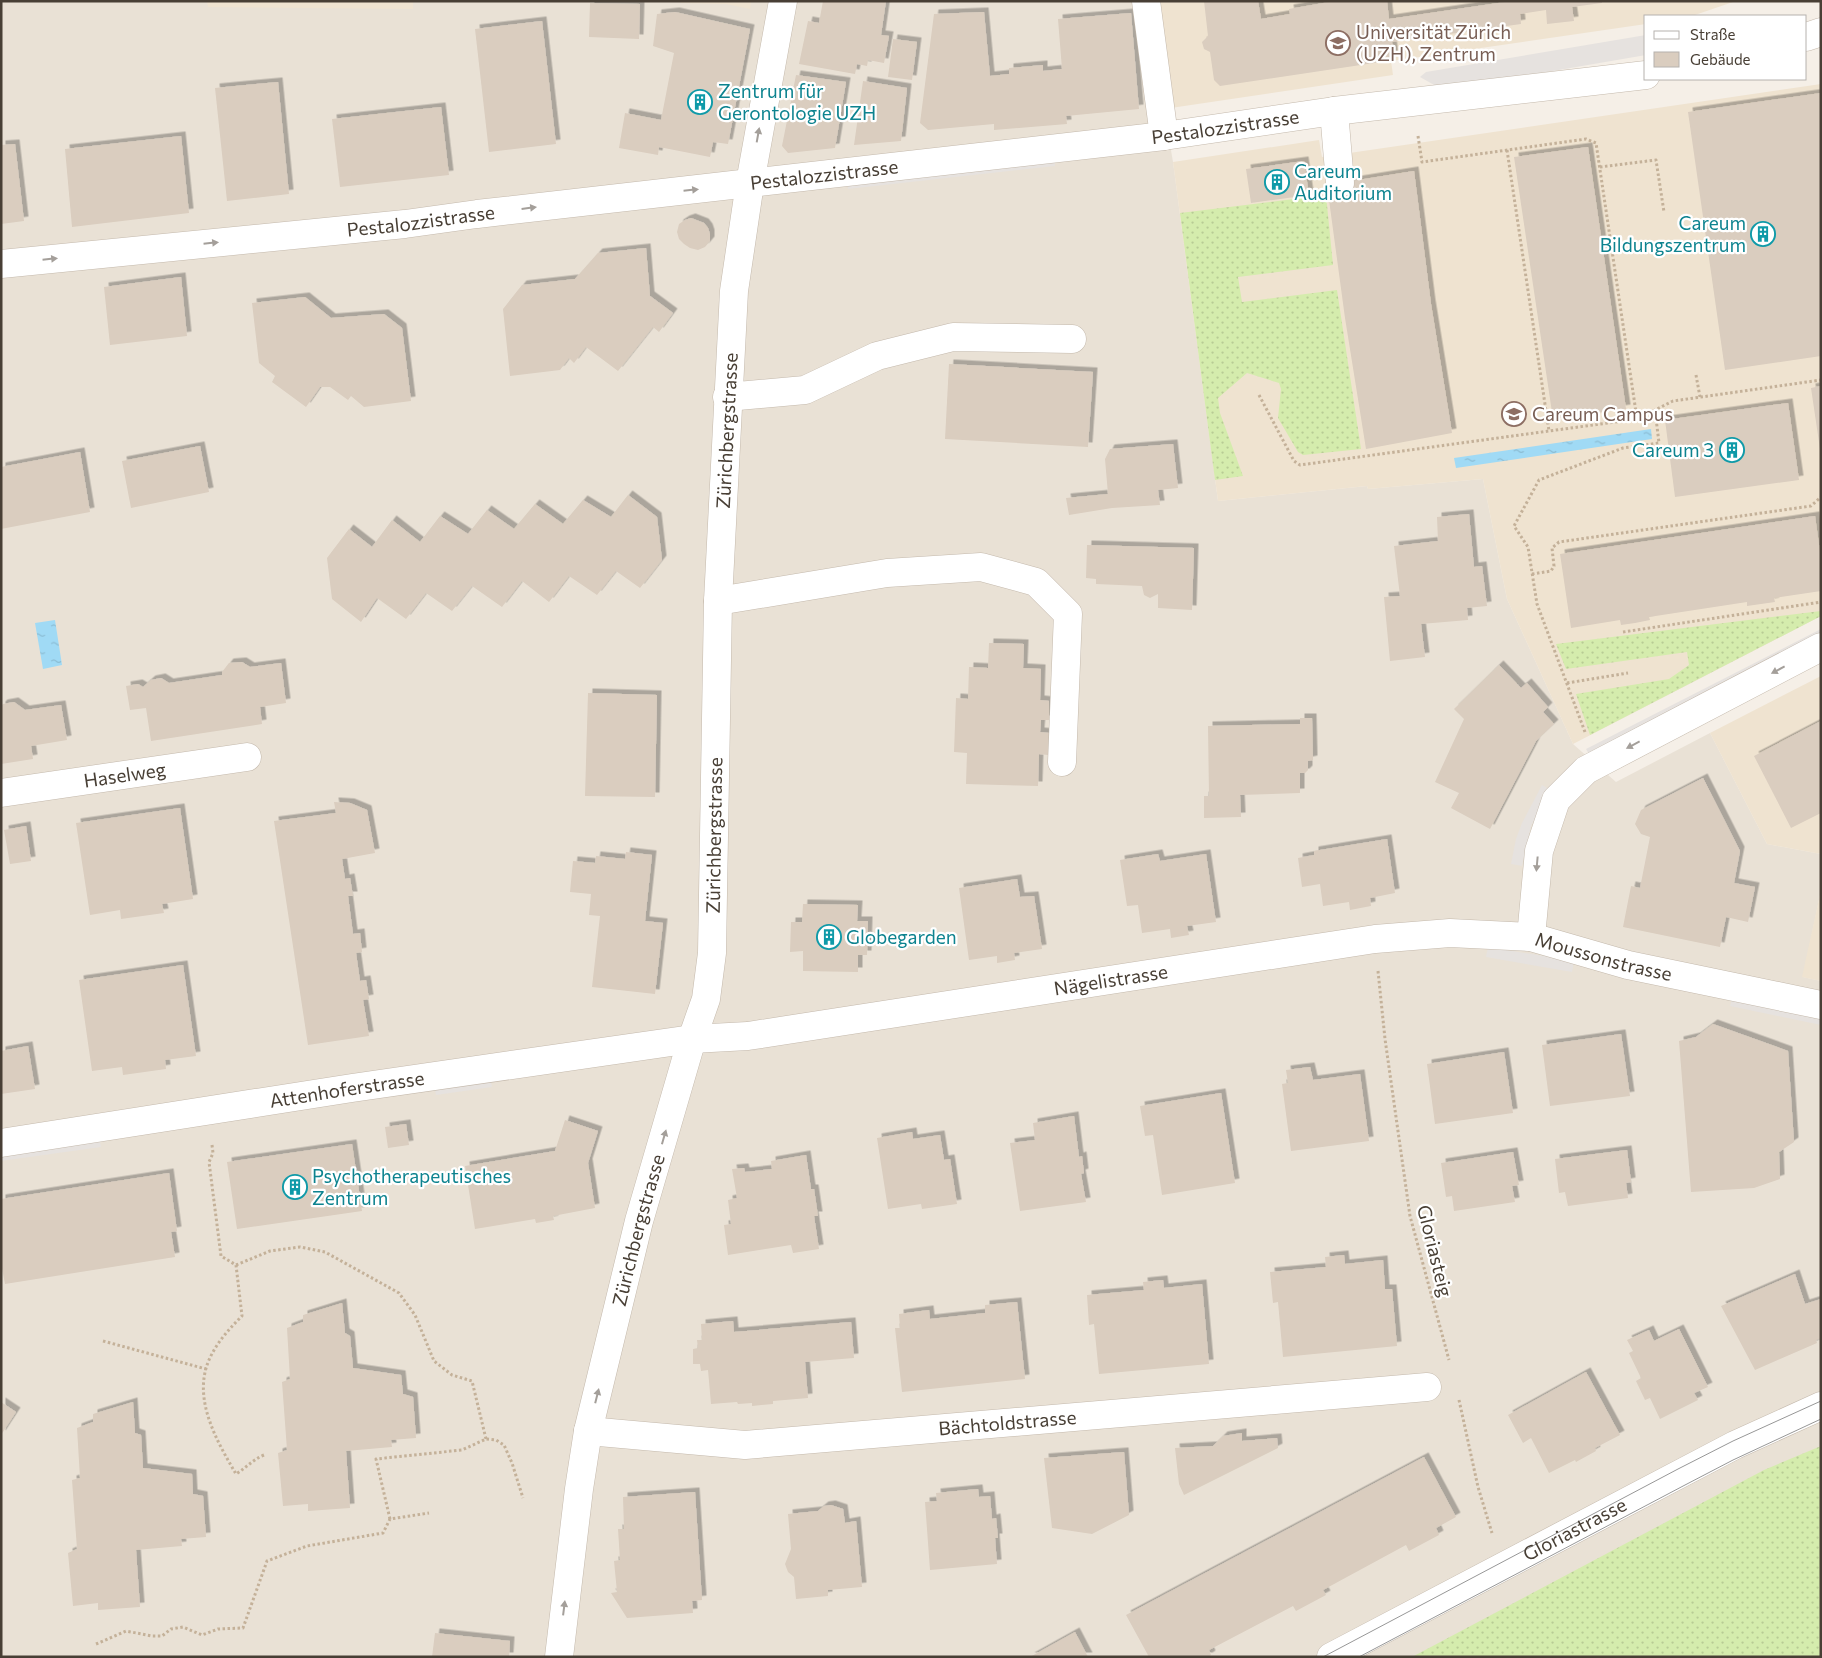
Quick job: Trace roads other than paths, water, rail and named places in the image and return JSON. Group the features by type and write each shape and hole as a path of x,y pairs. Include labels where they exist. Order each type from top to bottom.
{"street":[{"name":"Zürichbergstrasse","path":"559,1657 579,1489 588,1431 640,1221 692,1039 706,999 712,953 718,601 734,290 750,183 783,1"},
{"path":"1146,1 1164,136"},
{"path":"1807,37 1821,32"},
{"name":"Pestalozzistrasse","path":"1,264 405,224 1164,136 1334,111 1644,76"},
{"path":"1334,111 1340,183"},
{"path":"727,397 805,390 878,356 953,338 1072,339"},
{"path":"718,601 887,574 981,567 1036,582 1068,614 1062,762"},
{"name":"Moussonstrasse","path":"1821,648 1586,770 1556,800 1538,850 1531,937 1628,965 1821,1005"},
{"name":"Haselweg","path":"1,793 247,757"},
{"name":"Nägelistrasse","path":"692,1039 748,1036 1375,939 1450,933 1531,937"},
{"name":"Attenhoferstrasse","path":"1,1143 352,1088 692,1039"},
{"name":"Bächtoldstrasse","path":"588,1431 745,1445 1427,1387"},
{"name":"Gloriastrasse","path":"1330,1657 1735,1445 1821,1406"}],"water":[{"path":"1651,429 1652,439 1456,468 1454,458"},
{"path":"55,620 62,665 43,669 35,623"}],"tram line":[{"path":"1323,1657 1678,1469 1733,1441 1821,1401"},
{"path":"1359,1657 1733,1460 1821,1419"}],"place":[{"name":"Universität Zürich (UZH), Zentrum","path":"1338,43"},
{"name":"Zentrum für Gerontologie UZH","path":"700,102"},
{"name":"Careum Auditorium","path":"1277,182"},
{"name":"Careum Bildungszentrum","path":"1763,234"},
{"name":"Careum Campus","path":"1514,414"},
{"name":"Careum 3","path":"1732,450"},
{"name":"Globegarden","path":"829,937"},
{"name":"Psychotherapeutisches Zentrum","path":"295,1187"}]}
